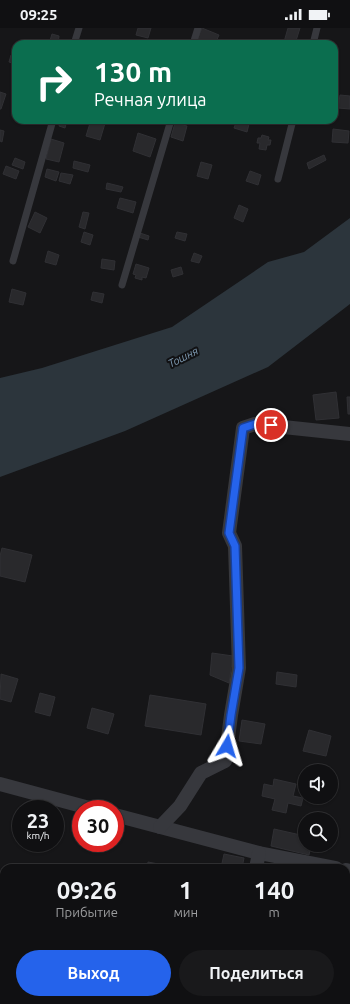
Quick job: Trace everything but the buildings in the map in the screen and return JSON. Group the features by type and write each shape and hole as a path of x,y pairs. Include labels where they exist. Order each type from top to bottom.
{"street":[{"path":"160,827 180,806 201,773 225,761 239,668 235,546 229,533 243,428 255,424 350,434"},
{"path":"0,784 72,804"},
{"path":"124,817 259,853 315,864"},
{"path":"257,864 259,853"}],"lane":[{"path":"75,40 79,28"},
{"path":"194,40 198,28"},
{"path":"314,40 317,28"},
{"path":"13,261 52,124"},
{"path":"122,285 170,124"},
{"path":"278,179 293,124"}],"water":[{"name":"Тошня","path":"350,218 350,304 268,367 125,431 0,477 0,378 42,368 172,327 268,262 304,252"}],"route":[{"path":"227,746 239,668 235,546 229,533 243,428 255,424 271,425"}]}
